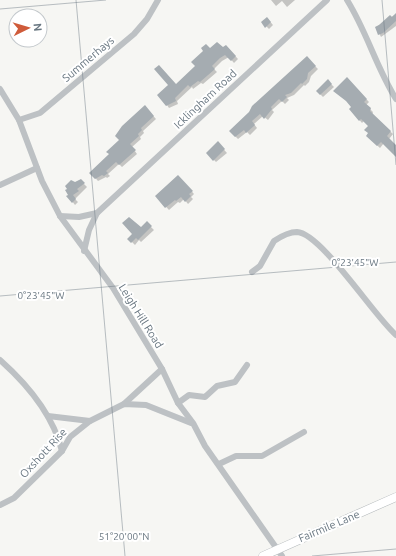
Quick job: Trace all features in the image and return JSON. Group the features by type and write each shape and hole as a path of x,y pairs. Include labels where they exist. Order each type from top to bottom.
{"street":[{"name":"Summerhays","path":"20,120 40,113 134,34 147,19 158,0"},
{"name":"Icklingham Road","path":"84,251 89,230 97,212 327,0"},
{"path":"348,0 381,72 396,99"},
{"name":"Leigh Hill Road","path":"0,89 20,120 37,168 60,216 84,251 113,288 162,368 178,403 193,423 205,446 280,552"},
{"path":"0,185 37,168"},
{"name":"Icklingham Road","path":"60,216 79,217 97,212"},
{"path":"252,272 260,266 274,241 296,232 304,235 322,247 376,315 396,335"},
{"path":"0,360 27,387 48,416 58,436 62,451"},
{"path":"178,403 189,395 205,397 217,386 235,382 247,365"},
{"name":"Oxshott Rise","path":"0,505 14,498 62,451 70,437 90,421 124,404 162,368"},
{"name":"Oxshott Rise","path":"124,404 146,405 193,423"},
{"path":"48,416 90,421"},
{"path":"219,464 236,456 262,456 304,432"},
{"name":"Fairmile Lane","path":"263,556 280,552 396,497"}],"building":[{"path":"396,13 396,21 383,33 378,35 375,27 390,15 392,17"},
{"path":"267,17 271,22 265,28 261,22"},
{"path":"217,42 223,47 226,45 236,56 231,61 225,55 220,58 212,66 215,69 200,82 198,81 190,87 188,85 175,98 176,101 166,106 157,95 168,85 154,69 159,65 176,84 195,66 191,62 203,51 201,48 206,44 210,48"},
{"path":"307,56 316,66 308,73 307,79 291,93 285,95 287,97 282,102 279,99 271,107 272,109 264,119 260,114 252,121 255,125 246,133 244,130 235,137 229,131 249,112 252,106"},
{"path":"347,77 367,99 364,102 371,108 370,111 391,131 387,136 396,145 396,157 381,142 377,146 366,136 368,133 364,130 368,126 361,119 359,121 349,109 351,107 346,101 333,91"},
{"path":"328,79 332,84 320,95 316,91"},
{"path":"145,105 154,116 141,128 142,130 138,134 139,136 130,144 136,150 119,165 116,162 106,171 108,173 104,176 102,175 95,179 89,173 109,154 106,152 119,140 115,136 122,126"},
{"path":"218,141 225,149 213,161 206,153"},
{"path":"178,175 193,191 189,194 191,196 185,202 181,197 165,208 155,196"},
{"path":"81,179 85,183 77,189 79,191 73,195 76,199 72,203 66,196 68,195 65,190 67,189 65,186 71,180 75,182"},
{"path":"129,217 141,227 147,221 152,226 138,240 136,238 131,243 127,239 132,234 122,223"}]}
